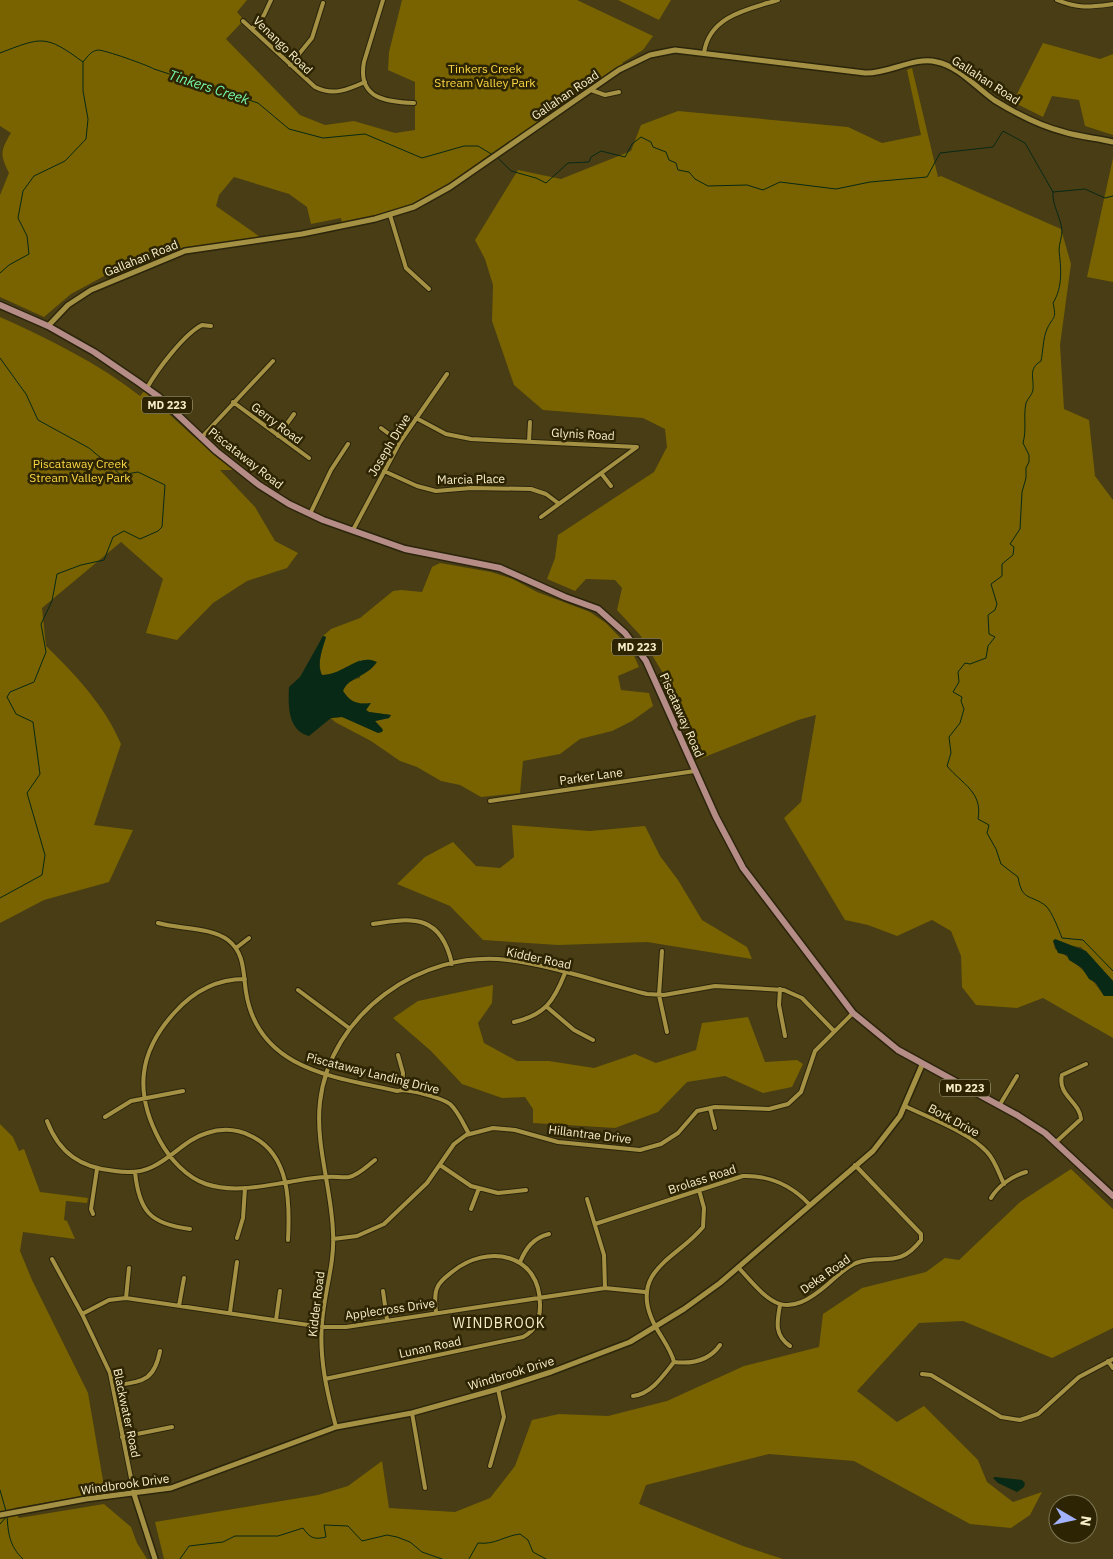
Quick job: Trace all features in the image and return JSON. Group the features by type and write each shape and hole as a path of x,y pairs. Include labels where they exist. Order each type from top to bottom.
{"main road":[{"name":"Piscataway Road","path":"0,305 48,326 94,352 147,388 201,438 259,485 310,514 405,549 496,567 602,612 634,643 646,661 695,771 742,868 853,1013 882,1038 922,1065 1032,1124 1056,1142 1113,1196"}],"street":[{"path":"252,29 264,15 271,0"},
{"path":"383,0 362,70 365,82 370,90 382,100 414,103"},
{"path":"704,53 710,35 729,16 778,0"},
{"path":"1058,0 1073,7 1084,8 1113,4"},
{"path":"290,65 312,38 323,4"},
{"name":"Venango Road","path":"243,21 311,86 325,91 338,92 365,82"},
{"name":"Gallahan Road","path":"48,326 68,305 90,290 185,251 302,234 390,215 430,199 619,70 650,55 671,50 872,73 923,61 936,61 954,71 995,100 1042,124 1064,132 1113,142"},
{"path":"591,90 605,95 619,92"},
{"path":"390,215 406,268 429,289"},
{"path":"147,388 157,369 190,334 202,325 211,326"},
{"path":"201,438 273,361"},
{"name":"Joseph Drive","path":"352,530 400,442 448,374"},
{"name":"Gerry Road","path":"233,402 309,458"},
{"path":"278,436 294,414"},
{"name":"Glynis Road","path":"416,418 433,429 457,437 636,447 542,517"},
{"path":"529,441 530,422"},
{"path":"381,428 400,442"},
{"path":"310,514 331,470 348,444"},
{"name":"Marcia Place","path":"384,471 426,489 531,489 546,494 558,504"},
{"path":"601,473 611,486"},
{"name":"Parker Lane","path":"490,801 695,771"},
{"path":"372,924 408,919 428,924 445,941 452,964"},
{"path":"158,923 213,933 227,940 236,948 249,938"},
{"name":"Piscataway Landing Drive","path":"236,948 242,962 253,1017 266,1038 293,1062 325,1074 397,1091 402,1090 424,1094 450,1104 469,1134"},
{"path":"662,951 659,995 667,1032"},
{"name":"Kidder Road","path":"336,1427 325,1379 321,1344 333,1239 320,1112 325,1074 349,1028 373,1004 391,990 420,974 452,964 474,960 508,960 647,994 659,995 715,986 780,989 802,998 834,1031"},
{"path":"514,1022 529,1018 547,1007 558,990 564,973"},
{"path":"245,979 219,983 197,992 168,1020 156,1036 147,1056 144,1076 144,1098 154,1129 170,1156 185,1172 203,1182 223,1187 245,1188 326,1177 350,1177 374,1160"},
{"path":"780,989 779,1005 785,1036"},
{"path":"298,990 349,1028"},
{"path":"547,1007 574,1030 593,1040"},
{"path":"715,1128 710,1108 769,1109 788,1104 801,1092 815,1051 853,1013"},
{"path":"398,1055 403,1073 402,1090"},
{"path":"1056,1142 1081,1119 1080,1114 1061,1087 1062,1075 1086,1064"},
{"name":"Windbrook Drive","path":"1,1515 97,1498 134,1494 184,1484 336,1427 412,1413 498,1389 630,1342 702,1297 883,1141 905,1106 922,1065"},
{"path":"999,1106 1017,1076"},
{"path":"104,1117 118,1107 144,1098 183,1091"},
{"name":"Bork Drive","path":"905,1106 947,1126 984,1149 990,1154 1004,1184"},
{"name":"Hillantrae Drive","path":"333,1239 357,1236 384,1224 427,1183 454,1144 469,1134 493,1128 515,1130 558,1142 640,1150 661,1144 678,1133 697,1111 710,1108"},
{"path":"47,1121 54,1139 80,1163 97,1169 135,1172 153,1167 193,1139 205,1134 222,1130 240,1132 266,1146 280,1166 285,1183 288,1240"},
{"path":"440,1165 471,1186 498,1193 526,1190"},
{"name":"Deka Road","path":"780,1304 800,1303 812,1297 854,1264 870,1260 896,1260 920,1241 921,1234 855,1165"},
{"path":"93,1214 90,1209 97,1169"},
{"path":"135,1172 139,1198 149,1214 161,1223 190,1229"},
{"path":"991,1198 996,1189 1018,1174 1026,1172"},
{"name":"Brolass Road","path":"595,1224 743,1176 754,1175 772,1179 799,1194 809,1204"},
{"path":"237,1238 243,1218 245,1188"},
{"path":"471,1209 479,1188"},
{"path":"674,1362 648,1309 646,1292 648,1282 662,1264 703,1227 704,1208 699,1190"},
{"path":"587,1199 605,1261 605,1288"},
{"path":"520,1262 530,1245 542,1236 549,1234"},
{"path":"436,1312 438,1286 458,1267 474,1260 493,1256 520,1262 533,1275 540,1297"},
{"name":"Blackwater Road","path":"52,1259 82,1314 105,1362 113,1386 134,1494"},
{"path":"230,1312 237,1262"},
{"path":"738,1267 761,1292 780,1304 779,1334 790,1346"},
{"path":"126,1298 129,1268"},
{"path":"179,1306 184,1278"},
{"name":"Applecross Drive","path":"82,1314 110,1300 126,1298 322,1327 346,1326 605,1288 646,1292"},
{"path":"276,1320 280,1291"},
{"path":"383,1291 387,1320"},
{"name":"Lunan Road","path":"325,1379 520,1339 535,1327 540,1312 540,1297"},
{"path":"674,1362 695,1363 715,1351 720,1345"},
{"path":"113,1386 149,1377 155,1370 160,1351"},
{"path":"922,1374 931,1375 1001,1417 1020,1420 1038,1414 1079,1378 1111,1360 1113,1368"},
{"path":"633,1396 646,1392 664,1375 674,1362"},
{"path":"490,1466 504,1417 498,1389"},
{"path":"412,1413 426,1488"},
{"path":"122,1437 172,1427"},
{"path":"134,1494 155,1559"}],"green space":[{"name":"Tinkers Creek Stream Valley Park","path":"0,0 247,0 237,12 244,20 226,39 300,115 325,125 354,121 395,133 415,130 415,82 388,70 389,52 402,0 577,0 653,36 643,50 622,63 625,65 418,205 342,224 341,218 311,224 307,207 289,194 234,177 219,195 216,206 263,239 187,248 109,279 106,275 71,294 44,317 0,297 0,195 9,173 2,153 11,133 0,126"},
{"path":"618,0 671,0 659,20"},
{"path":"1043,43 1100,59 1113,54 1113,135 1085,126 1079,100 1052,96 1043,117 1013,102"},
{"path":"912,68 938,177 941,176 1061,229 1071,264 1060,345 1064,409 1089,420 1095,476 1113,500 1113,981 1081,947 1053,941 1055,949 1082,970 1104,996 1113,996 1113,1038 1043,998 1017,1008 976,1005 962,987 961,956 951,931 932,920 897,936 868,925 845,920 784,818 801,802 816,715 798,720 697,760 664,675 640,635 617,610 622,588 615,580 586,579 575,591 547,579 555,558 558,535 654,472 667,447 665,429 643,418 543,410 514,385 492,321 493,285 485,259 475,240 518,170 561,179 631,151 641,125 678,111 848,127 882,143 921,135 907,70"},
{"path":"1113,158 1113,282 1087,277"},
{"name":"Piscataway Creek Stream Valley Park","path":"0,317 73,352 140,396 144,391 193,436 235,470 220,470 255,507 275,541 298,553 287,568 247,581 213,603 177,640 146,633 163,579 121,542 42,608 46,646 78,679 98,704 121,744 94,825 133,830 109,882 44,900 0,923"},
{"path":"440,563 491,572 513,579 537,592 590,612 606,623 631,649 639,667 618,676 621,690 649,693 653,706 632,721 612,731 580,739 560,754 523,761 520,793 481,797 460,785 441,781 417,767 400,761 371,741 335,722 331,718 342,717 383,729 375,721 389,718 391,715 369,712 366,710 370,703 362,704 355,702 348,698 343,691 349,682 360,678 360,660 337,672 322,675 320,661 326,637 323,636 331,629 360,618 393,591 422,592 432,567"},
{"path":"512,825 590,831 645,826 660,856 678,880 702,920 747,947 752,959 647,942 558,945 483,940 450,906 397,884 425,857 453,842 476,866 500,868 514,857"},
{"path":"493,985 492,1003 478,1023 484,1043 517,1061 549,1061 594,1068 635,1054 656,1063 696,1050 702,1023 748,1017 765,1062 797,1060 803,1064 792,1087 763,1093 725,1076 687,1082 658,1112 615,1128 533,1123 533,1109 525,1097 502,1098 462,1084 431,1051 393,1018 418,1001"},
{"path":"0,1124 13,1137 19,1151 24,1149 40,1192 88,1198 87,1203 66,1201 64,1220 67,1221 75,1239 23,1232 20,1251 32,1280 88,1393 105,1492 14,1508 17,1513 0,1516"},
{"path":"1071,1169 1113,1209 1113,1328 1052,1358 963,1321 919,1323 857,1391 897,1422 924,1406 978,1460 987,1482 1013,1502 1042,1492 1030,1515 1011,1528 970,1524 854,1461 769,1454 646,1485 639,1504 743,1546 783,1559 164,1559 155,1522 318,1495 348,1486 382,1461 389,1508 455,1512 490,1498 515,1466 532,1420 559,1414 608,1416 667,1401 744,1366 819,1347 823,1314 862,1288 926,1272 945,1258 959,1260 1020,1202"},
{"path":"104,1504 131,1527 137,1543 147,1559 0,1559 0,1518 17,1515 19,1518"}],"shaded area":[{"path":"323,636 326,637 320,661 322,675 337,672 363,660 377,662 368,671 345,686 343,691 348,698 355,702 362,704 371,703 366,710 369,712 391,715 389,718 375,721 383,730 382,732 378,733 342,717 331,718 309,736 297,729 293,723 289,710 289,687 300,677"},
{"path":"1055,939 1086,951 1113,981 1113,996 1104,996 1096,983 1089,979 1082,968 1069,960 1067,955 1058,953 1053,941"},
{"path":"993,1478 1022,1480 1025,1483 1024,1487 1017,1492 998,1483"}],"waterway":[{"path":"0,53 35,41 43,41 60,47 83,62"},
{"name":"Tinkers Creek","path":"83,62 91,53 98,50 117,55 258,103 289,129 323,138 365,134 422,158 464,146 478,146 493,155"},
{"path":"0,273 9,265 29,254 27,236 18,218 23,191 34,176 65,161 86,139 88,119 83,91 83,63"},
{"name":"Tinkers Creek","path":"497,157 511,171 546,183 568,163 589,162 591,157 601,151 625,157 632,144 641,137 651,142 653,147 666,152 669,160 676,163 678,170 689,172 695,179 708,186 747,185 763,190 780,182 836,189 870,182 927,177 940,153 993,147 1003,131 1025,143 1053,192 1085,189 1105,198 1113,196"},
{"path":"1053,192 1062,231 1059,250 1060,277 1053,303 1054,318 1047,329 1041,361 1034,367 1032,373 1033,391 1026,403 1023,443 1029,455 1029,462 1026,468 1026,478 1022,492 1020,529 1010,544 1014,547 1013,555 1002,564 1002,576 991,584 997,604 995,610 988,615 989,634 995,637 988,646 986,658 970,664 965,663 958,672 959,682 953,692 962,697 961,701 964,709 960,723 949,737 951,753 947,766 974,795 979,810 978,819 989,825 987,833 996,849 1001,864 1018,877 1025,894 1046,906 1062,938 1083,940 1113,971"},
{"path":"0,358 26,394 38,420 89,448 121,475 138,472 165,485 162,527 158,531 140,539 124,531 113,537 104,560 81,565 57,574 52,601 41,624 46,652 34,682 10,692 7,697 16,714 33,722 40,774 27,793 45,855 42,875 0,898"},
{"path":"0,1490 6,1511"},
{"path":"7,1515 12,1544 23,1559"},
{"path":"0,1524 7,1516"},
{"path":"180,1559 189,1546 223,1542 235,1536 278,1536 303,1528 313,1537 326,1537 324,1525 348,1526 362,1541 387,1535 397,1537 410,1542 422,1552 442,1559"},
{"path":"469,1559 478,1543 495,1542 520,1534 528,1540 533,1552 546,1559"}],"district":[{"name":"WINDBROOK","path":"499,1323"}]}
